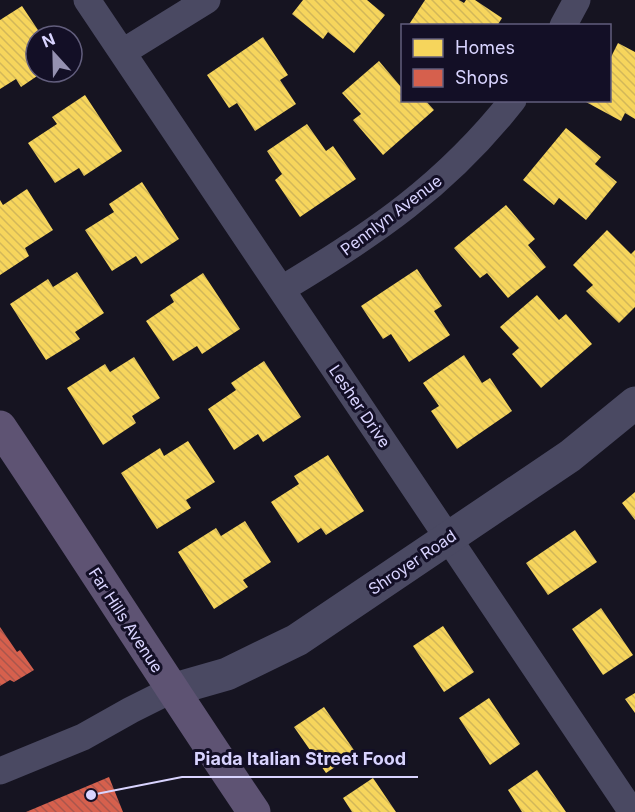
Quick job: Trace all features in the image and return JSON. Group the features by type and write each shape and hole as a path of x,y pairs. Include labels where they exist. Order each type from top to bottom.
{"main road":[{"name":"Far Hills Avenue","path":"0,427 171,690 254,812"}],"street":[{"name":"Lesher Drive","path":"87,0 632,812"},
{"path":"123,52 207,0"},
{"path":"564,24 577,0"},
{"name":"Pennlyn Avenue","path":"282,289 347,250 403,211 452,169 489,131 511,102"},
{"name":"Shroyer Road","path":"171,690 227,674 283,648 570,456 635,403"},
{"path":"0,771 83,737 171,690"}],"building: Homes":[{"path":"303,0 367,0 385,15 354,53 328,32 323,39 292,14"},
{"path":"425,0 459,0 464,3 466,0 475,0 502,18 498,24 409,24"},
{"path":"22,6 34,24 24,24 25,84 21,87 16,79 0,89 0,20"},
{"path":"263,37 288,75 280,80 296,104 255,131 237,103 229,108 207,75"},
{"path":"618,43 635,52 635,119 625,113 621,121 586,102 611,102 611,57"},
{"path":"379,61 401,87 401,102 427,102 434,110 383,155 353,120 361,114 342,93"},
{"path":"85,95 122,151 84,176 79,168 55,183 28,143 57,124 52,117"},
{"path":"307,124 326,151 333,146 356,179 300,217 275,180 282,174 267,151"},
{"path":"566,128 601,157 595,164 617,182 586,220 559,198 554,205 523,180"},
{"path":"142,182 179,239 141,264 136,256 112,271 85,230 114,212 109,204"},
{"path":"27,189 53,230 25,248 29,256 0,275 0,200 3,205"},
{"path":"506,205 535,239 528,245 546,267 508,298 487,273 480,278 454,248"},
{"path":"607,230 631,254 635,250 635,307 619,323 586,291 593,285 573,265"},
{"path":"417,269 442,306 434,311 450,335 409,362 391,334 383,339 361,306"},
{"path":"77,272 104,313 75,332 80,339 46,360 10,304 48,279 53,287"},
{"path":"203,273 240,329 202,354 197,346 173,361 146,321 174,302 170,295"},
{"path":"537,295 559,320 566,314 592,344 541,388 512,354 519,348 500,327"},
{"path":"464,355 482,383 490,378 512,411 457,449 431,411 439,406 423,383"},
{"path":"134,357 160,398 132,416 136,423 103,445 67,388 105,364 110,372"},
{"path":"264,361 301,417 263,442 258,434 234,450 208,409 236,390 231,383"},
{"path":"188,441 215,482 186,500 191,508 157,529 121,473 160,448 164,456"},
{"path":"328,455 364,511 326,535 321,528 298,543 271,502 299,484 294,476"},
{"path":"635,492 635,520 622,503"},
{"path":"245,521 271,562 243,580 248,587 214,609 178,552 216,528 221,536"},
{"path":"575,530 597,562 548,595 526,563"},
{"path":"601,608 633,655 603,675 572,629"},
{"path":"443,626 474,672 444,692 413,646"},
{"path":"635,693 635,713 625,699"},
{"path":"489,698 520,744 490,765 459,718"},
{"path":"324,707 356,753 326,773 294,727"},
{"path":"537,770 566,812 522,812 508,790"},
{"path":"373,778 396,812 352,812 343,798"}],"building: Shops":[{"path":"0,627 17,652 20,650 34,670 14,682 10,680 0,686"},
{"path":"109,777 123,812 26,812"}],"place":[{"name":"Piada Italian Street Food","path":"91,795"}]}
